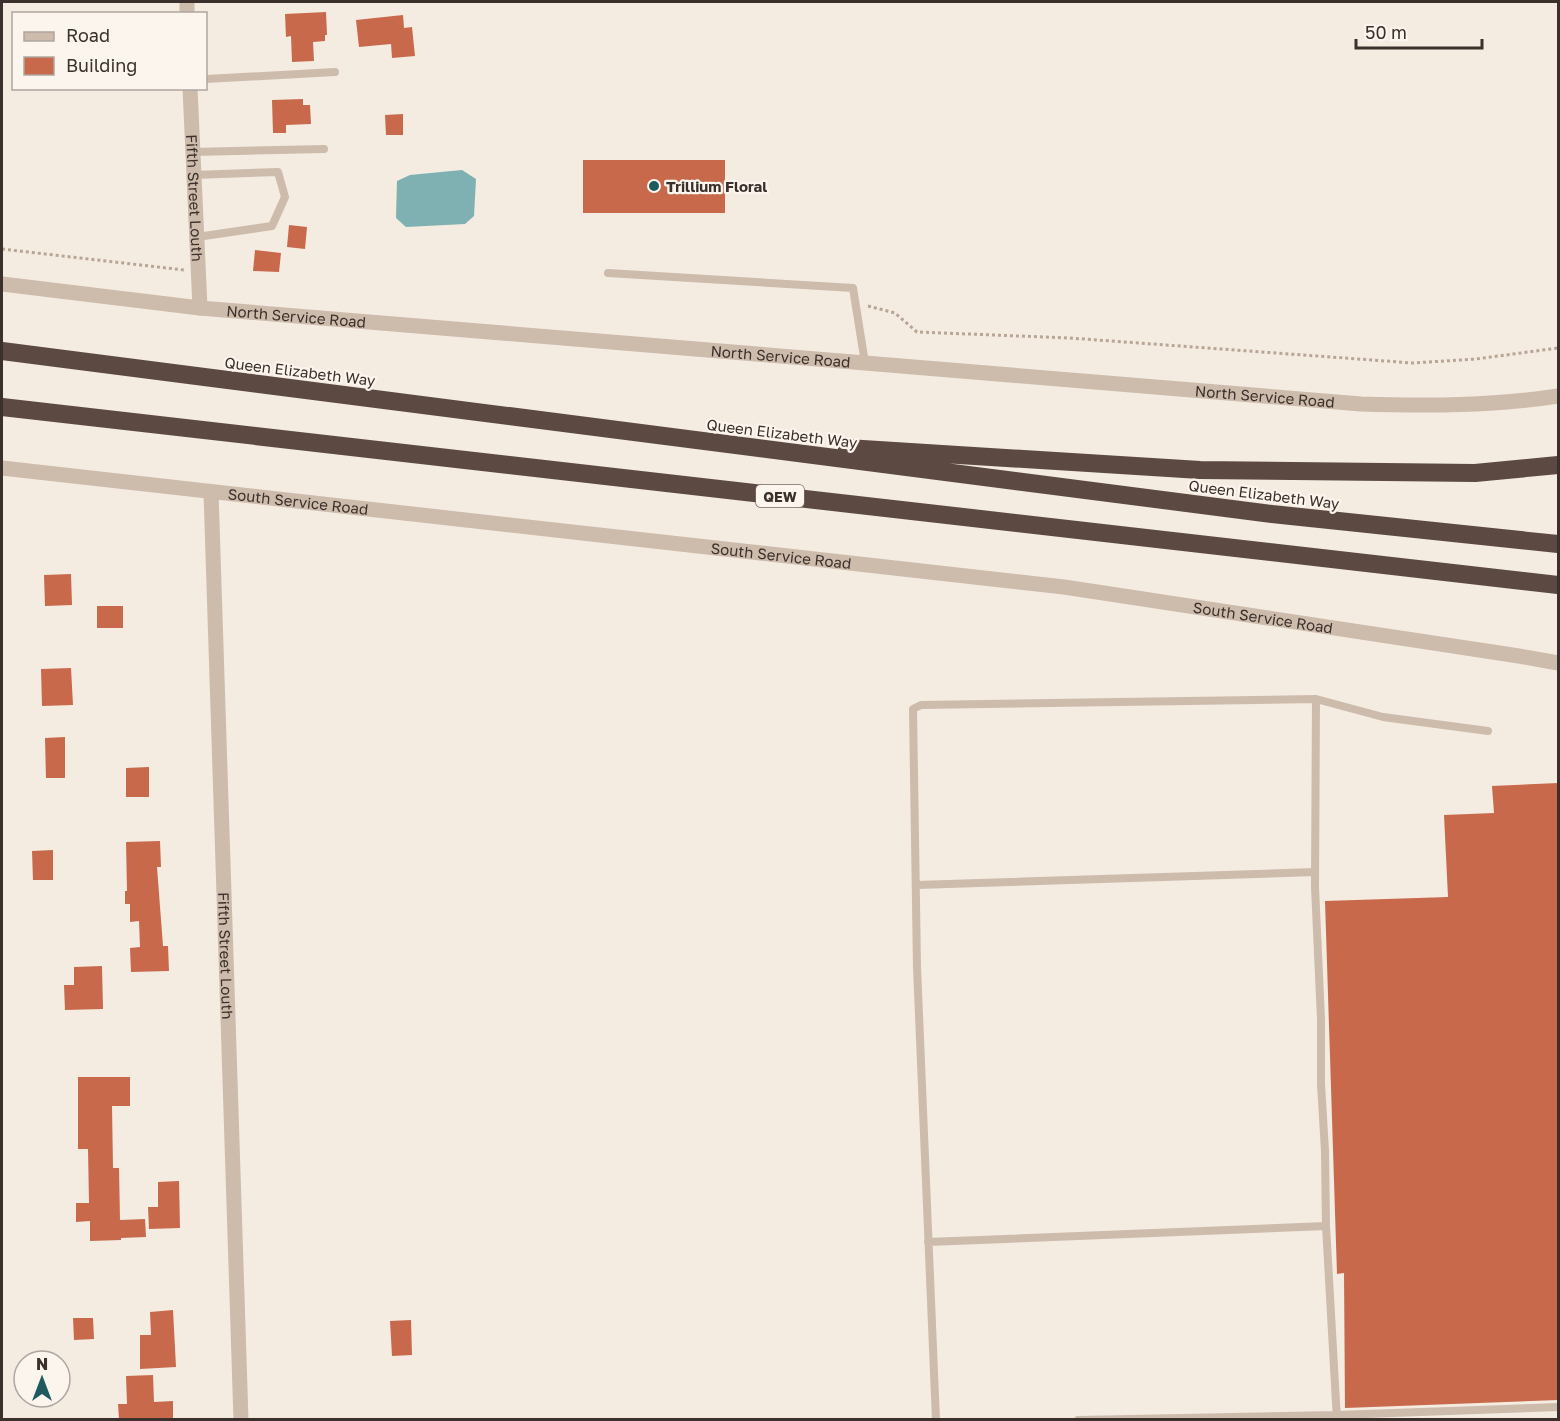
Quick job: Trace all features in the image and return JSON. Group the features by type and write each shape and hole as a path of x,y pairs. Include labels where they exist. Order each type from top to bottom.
{"highway":[{"name":"Queen Elizabeth Way","path":"2,351 1272,514 1558,544"},
{"name":"QEW","path":"2,407 1558,585"},
{"path":"677,437 1200,470 1475,473 1558,465"}],"street":[{"name":"Fifth Street Louth","path":"190,90 200,308"},
{"name":"North Service Road","path":"2,284 200,308 1361,404 1446,406 1558,396"},
{"name":"South Service Road","path":"2,468 1064,587 1558,663"},
{"name":"Fifth Street Louth","path":"212,492 241,1419"}],"lane":[{"path":"207,79 336,72"},
{"path":"193,152 324,149"},
{"path":"194,175 278,172 285,197 272,226 197,237"},
{"path":"608,273 853,288 865,363"},
{"path":"1316,699 1315,872 1321,1084 1326,1151 1326,1226 1337,1417"},
{"path":"936,1419 917,967 913,709 921,705 1316,699 1383,717 1488,731"},
{"path":"917,885 1315,872"},
{"path":"928,1242 1326,1226"},
{"path":"1078,1419 1337,1417 1558,1407"}],"path":[{"path":"2,249 198,272"},
{"path":"855,303 895,313 917,332 1070,338 1413,363 1476,359 1558,348"}],"water":[{"path":"462,170 476,179 474,216 465,224 406,227 396,218 397,181 410,175"}],"building":[{"path":"326,12 327,35 325,35 325,41 313,42 314,61 292,62 291,36 286,37 285,14"},
{"path":"403,15 404,28 412,27 415,56 392,58 391,44 359,47 356,20"},
{"path":"303,99 303,105 310,105 311,124 286,125 286,133 273,133 272,100"},
{"path":"403,114 403,135 386,135 385,115"},
{"name":"Trillium Floral","path":"583,160 725,160 725,213 583,213"},
{"path":"289,225 307,227 305,249 287,247"},
{"path":"255,250 281,253 279,272 253,271"},
{"path":"71,574 72,605 45,606 44,575"},
{"path":"97,606 123,606 123,628 97,628"},
{"path":"71,668 73,705 42,706 41,669"},
{"path":"65,737 65,778 46,778 45,738"},
{"path":"149,767 149,797 126,797 126,768"},
{"path":"1558,783 1558,1400 1345,1408 1344,1273 1337,1274 1325,901 1448,897 1444,815 1494,813 1492,786"},
{"path":"160,841 161,867 157,867 163,946 168,946 169,971 131,972 130,948 140,947 139,921 130,922 130,904 125,904 126,842"},
{"path":"53,850 53,880 33,880 32,851"},
{"path":"102,966 103,1009 65,1010 64,985 74,985 74,967"},
{"path":"78,1077 130,1077 130,1106 112,1106 113,1168 119,1168 120,1220 145,1219 146,1237 90,1241 90,1221 76,1222 76,1203 89,1203 88,1149 78,1149"},
{"path":"179,1181 180,1228 149,1229 148,1207 158,1207 158,1182"},
{"path":"173,1310 176,1367 140,1369 140,1335 151,1335 150,1312"},
{"path":"73,1318 93,1318 94,1339 74,1340"},
{"path":"411,1320 412,1355 392,1356 390,1321"},
{"path":"153,1375 154,1402 173,1401 173,1419 119,1419 118,1404 127,1404 126,1376"}],"place":[{"name":"Trillium Floral","path":"654,186"}]}
